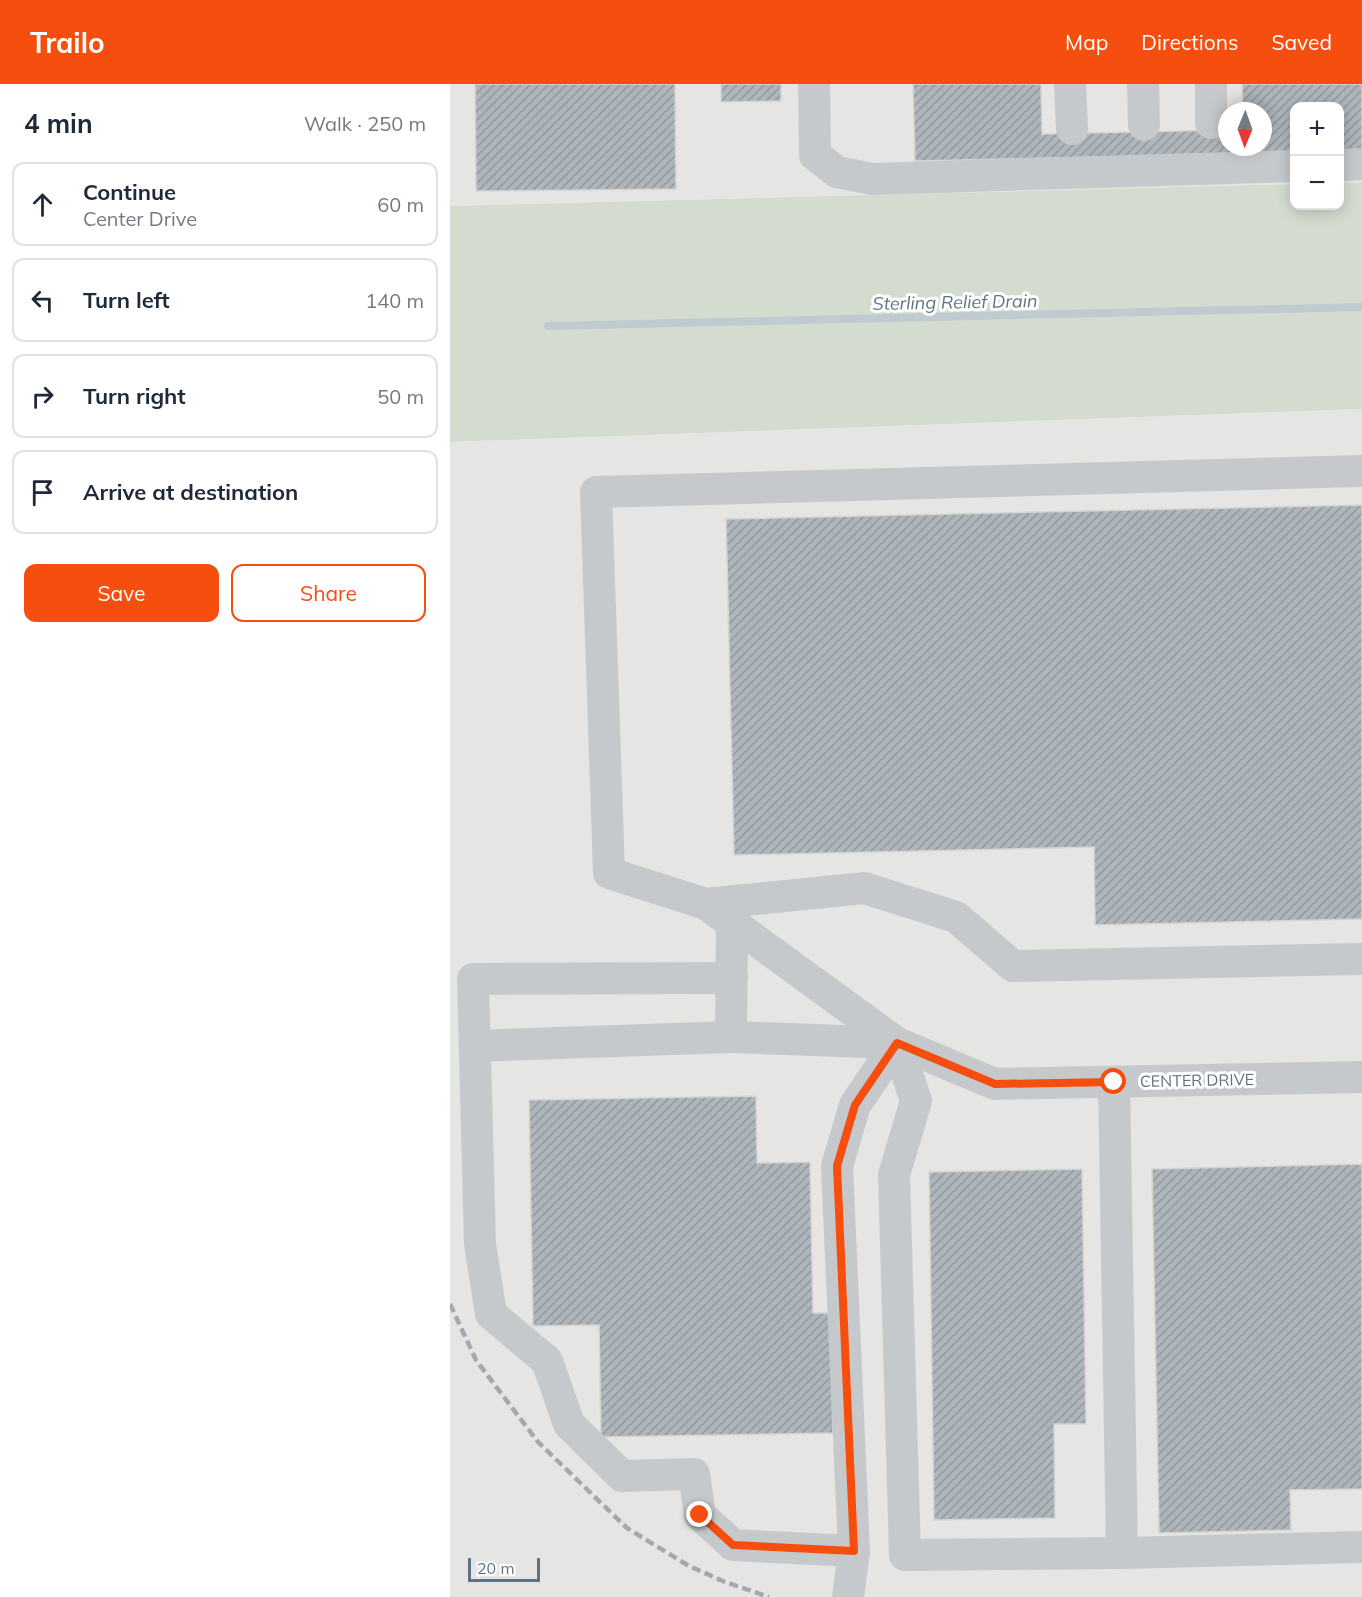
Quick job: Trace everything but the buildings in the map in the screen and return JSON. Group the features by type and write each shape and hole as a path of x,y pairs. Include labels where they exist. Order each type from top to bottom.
{"street":[{"path":"814,84 815,155 837,172 872,179 1290,166"},
{"path":"1070,84 1072,129"},
{"path":"1143,84 1144,125"},
{"path":"1210,84 1211,123"},
{"path":"1344,165 1362,164"},
{"path":"1362,471 596,492 609,873 706,904 897,1043 916,1101 894,1175 905,1555 1362,1547"},
{"path":"706,904 864,888 956,917 1013,966 1362,959"},
{"path":"731,1037 732,923"},
{"path":"732,978 473,979 480,1245 491,1314 547,1361 569,1424 622,1476 694,1474 700,1515 733,1545 854,1551"},
{"path":"475,1046 731,1037 897,1043"},
{"path":"848,1597 854,1551 837,1166 855,1105 897,1043"},
{"name":"CENTER DRIVE","path":"897,1043 995,1084 1362,1077"},
{"path":"1114,1082 1122,1553"}],"shaded area":[{"path":"450,84 1362,84 1362,182 1344,183 1344,102 1290,102 1290,184 450,206"},
{"name":"Sterling Relief Drain","path":"1362,182 1362,409 450,442 450,206 1290,184 1290,210 1344,210 1344,183"},
{"path":"1362,409 1362,1597 450,1597 450,442"}],"waterway":[{"name":"Sterling Relief Drain","path":"548,326 1362,307"}],"railway":[{"path":"450,1304 476,1360 538,1442 627,1528 689,1566 725,1582 769,1597"}],"route":[{"path":"700,1515 733,1545 854,1551 837,1166 855,1105 897,1043 995,1084 1114,1082"}]}
